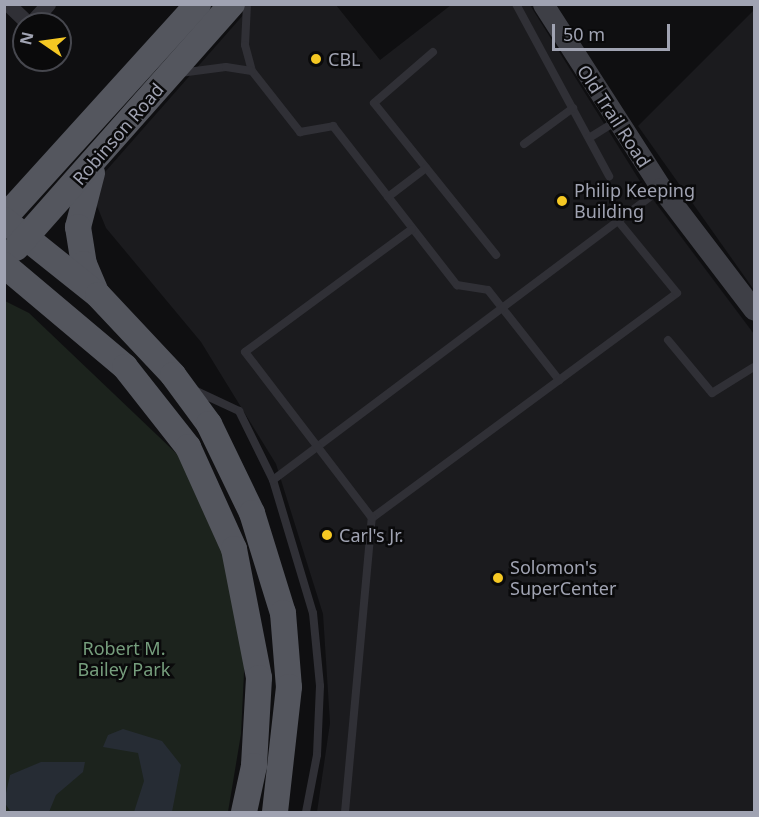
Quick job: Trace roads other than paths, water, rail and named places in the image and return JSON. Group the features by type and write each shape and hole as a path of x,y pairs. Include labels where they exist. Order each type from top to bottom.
{"highway":[{"name":"Robinson Road","path":"4,219 198,4"},
{"name":"Robinson Road","path":"4,263 232,4"},
{"path":"98,295 80,251 81,203 112,140"},
{"path":"4,219 98,295 173,375 209,424 252,513 283,613 289,698 275,813"},
{"path":"4,263 125,367 188,447 234,549 259,678 254,766 244,813"}],"main road":[{"name":"Old Trail Road","path":"543,4 661,188 754,310"}],"lane":[{"path":"247,4 245,45 252,71 300,132 333,126 457,285 488,290 559,380"},
{"path":"516,4 609,176"},
{"path":"433,52 374,103 496,255"},
{"path":"175,69 182,74 226,67 252,71"},
{"path":"524,144 573,108"},
{"path":"589,138 617,120"},
{"path":"388,197 426,168"},
{"path":"273,480 661,188"},
{"path":"372,518 677,293 618,221"},
{"path":"345,813 372,518 316,448 245,352 412,229"},
{"path":"668,340 712,393 754,367"},
{"path":"173,375 238,411 273,480 314,624 320,686 317,755 306,813"}],"place":[{"name":"CBL","path":"316,59"},
{"name":"Philip Keeping Building","path":"562,201"},
{"name":"Carl's Jr.","path":"327,535"},
{"name":"Solomon's SuperCenter","path":"498,578"}],"park label":[{"name":"Robert M. Bailey Park","path":"124,659"}]}
